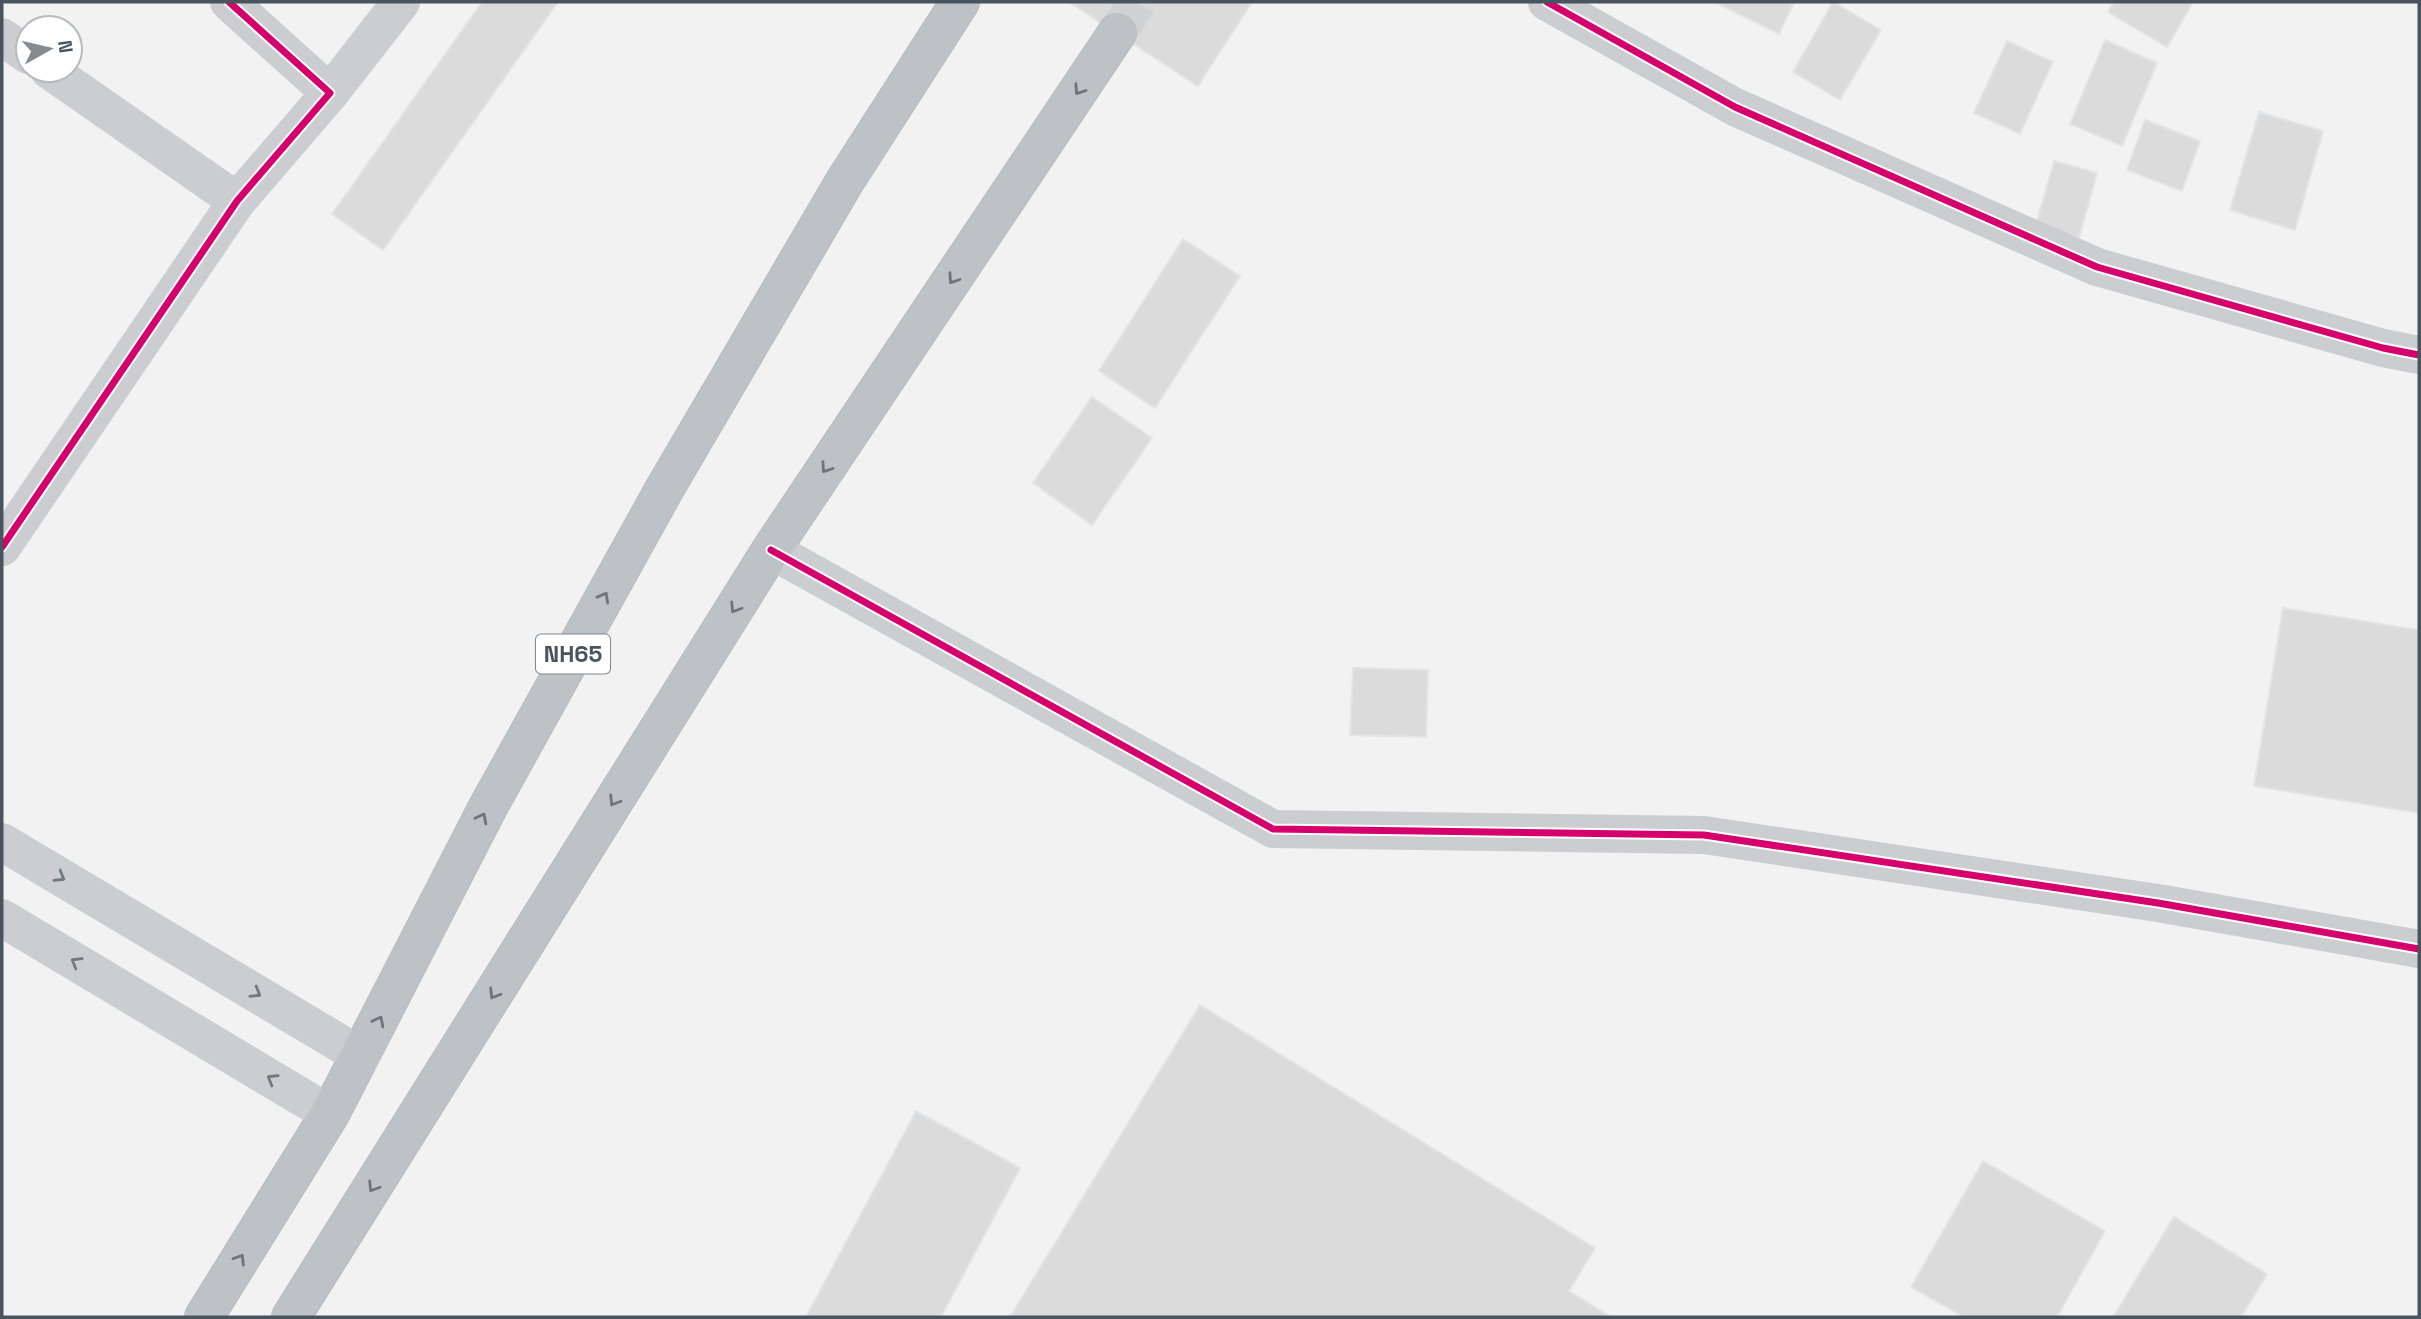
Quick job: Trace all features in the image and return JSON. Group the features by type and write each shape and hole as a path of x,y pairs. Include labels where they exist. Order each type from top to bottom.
{"highway":[{"name":"NH65","path":"204,1317 330,1114 488,807 665,488 845,181 960,2"},
{"path":"291,1317 771,550 1117,33"}],"street":[{"path":"229,2 330,93"},
{"path":"2,547 237,201 330,93 401,2"},
{"path":"1547,2 1735,107 2097,267 2384,348 2419,355"},
{"path":"69,84 237,201"},
{"path":"771,550 1273,829 1704,835 2158,903 2419,949"},
{"path":"2,842 361,1056"},
{"path":"2,918 330,1114"}],"building":[{"path":"482,2 558,2 383,250 332,214"},
{"path":"1069,2 1252,2 1198,86"},
{"path":"1714,2 1794,2 1779,34"},
{"path":"1833,2 1881,30 1840,100 1793,72"},
{"path":"2114,2 2193,2 2167,47 2108,12"},
{"path":"2105,40 2157,63 2122,146 2070,124"},
{"path":"2007,41 2053,62 2020,134 1974,113"},
{"path":"2259,112 2323,131 2295,230 2230,210"},
{"path":"2145,120 2200,141 2182,191 2127,170"},
{"path":"2054,161 2097,173 2079,238 2036,225"},
{"path":"1183,239 1240,276 1155,408 1099,371"},
{"path":"1092,397 1152,438 1092,525 1033,483"},
{"path":"2283,608 2419,630 2419,813 2254,786"},
{"path":"1353,668 1428,670 1426,737 1350,735"},
{"path":"1200,1005 1595,1248 1569,1291 1611,1317 1010,1317"},
{"path":"916,1111 1020,1168 941,1317 806,1317"},
{"path":"1983,1161 2105,1231 2057,1317 1964,1317 1911,1287"},
{"path":"2174,1217 2267,1274 2241,1317 2113,1317"}],"tunnel":[{"path":"1117,33 1138,2"}],"cycle path":[{"path":"2,547 237,201 330,93 229,2"},
{"path":"1547,2 1735,107 2097,267 2383,348 2419,355"},
{"path":"771,550 1273,829 1704,835 2158,903 2419,949"}]}
